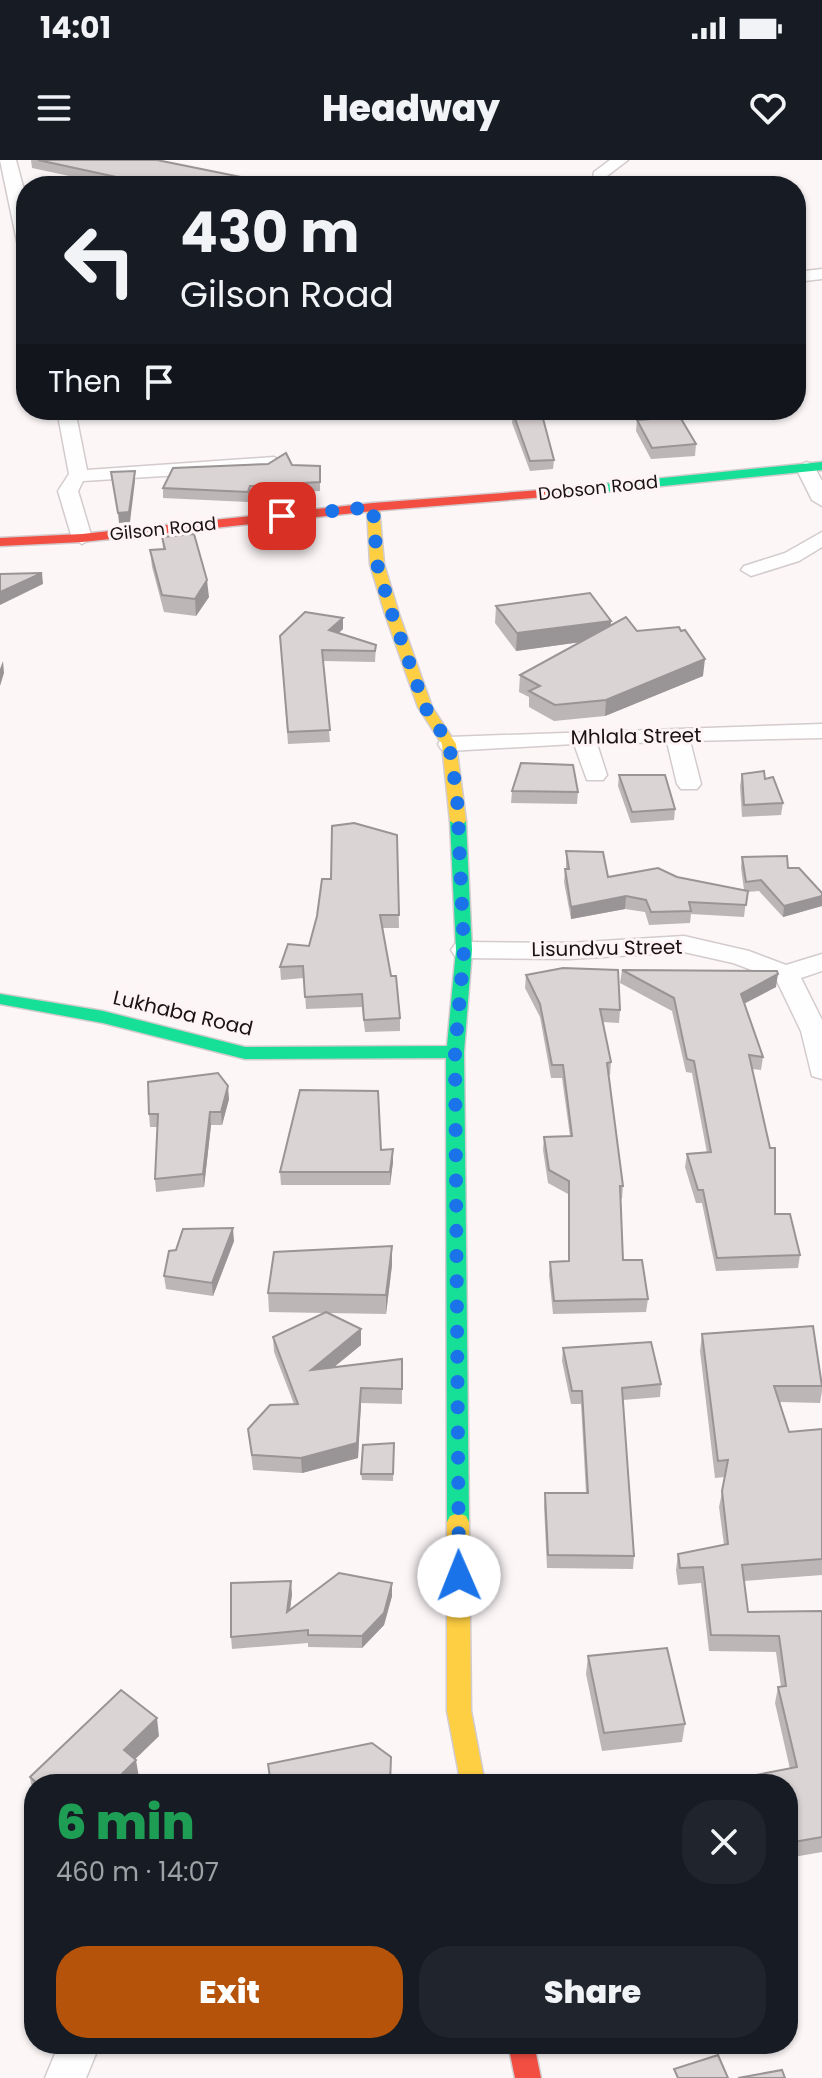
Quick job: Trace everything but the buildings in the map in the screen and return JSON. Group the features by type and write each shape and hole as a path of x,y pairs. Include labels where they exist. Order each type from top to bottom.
{"street":[{"path":"8,160 7,165 16,185"},
{"path":"599,176 620,160"},
{"path":"68,420 79,476"},
{"path":"82,538 68,491 72,480 79,476 274,463"},
{"path":"814,467 822,500"},
{"name":"Dobson Road","path":"373,507 495,499 814,467"},
{"path":"373,507 377,564 425,707 449,744 458,811 464,950 455,1052 459,1711 471,1774"},
{"name":"Gilson Road","path":"0,542 82,538 373,507"},
{"path":"751,570 792,557 822,538"},
{"name":"Mhlala Street","path":"449,744 822,731"},
{"path":"677,735 689,784"},
{"path":"583,737 595,775"},
{"name":"Lisundvu Street","path":"464,950 569,951 684,944 740,957 786,974"},
{"path":"822,962 786,974 814,1031 822,1070"},
{"name":"Lukhaba Road","path":"0,999 103,1017 245,1053 455,1052"},
{"path":"65,2078 76,2054"},
{"path":"523,2054 528,2078"}],"traffic: fast":[{"path":"554,493 822,466"},
{"path":"458,821 464,950 455,1052 458,1522"},
{"path":"0,999 103,1017 245,1053 455,1052"}],"traffic: slow":[{"path":"373,507 377,564 392,614 425,707 449,744 458,821"},
{"path":"458,1522 459,1711 471,1774"}],"traffic: jam":[{"path":"0,542 82,538 373,507 554,493"},
{"path":"523,2054 528,2078"}],"route":[{"path":"282,516 373,507 377,564 409,668 425,707 449,744 457,796 464,950 455,1052 459,1576"}]}
